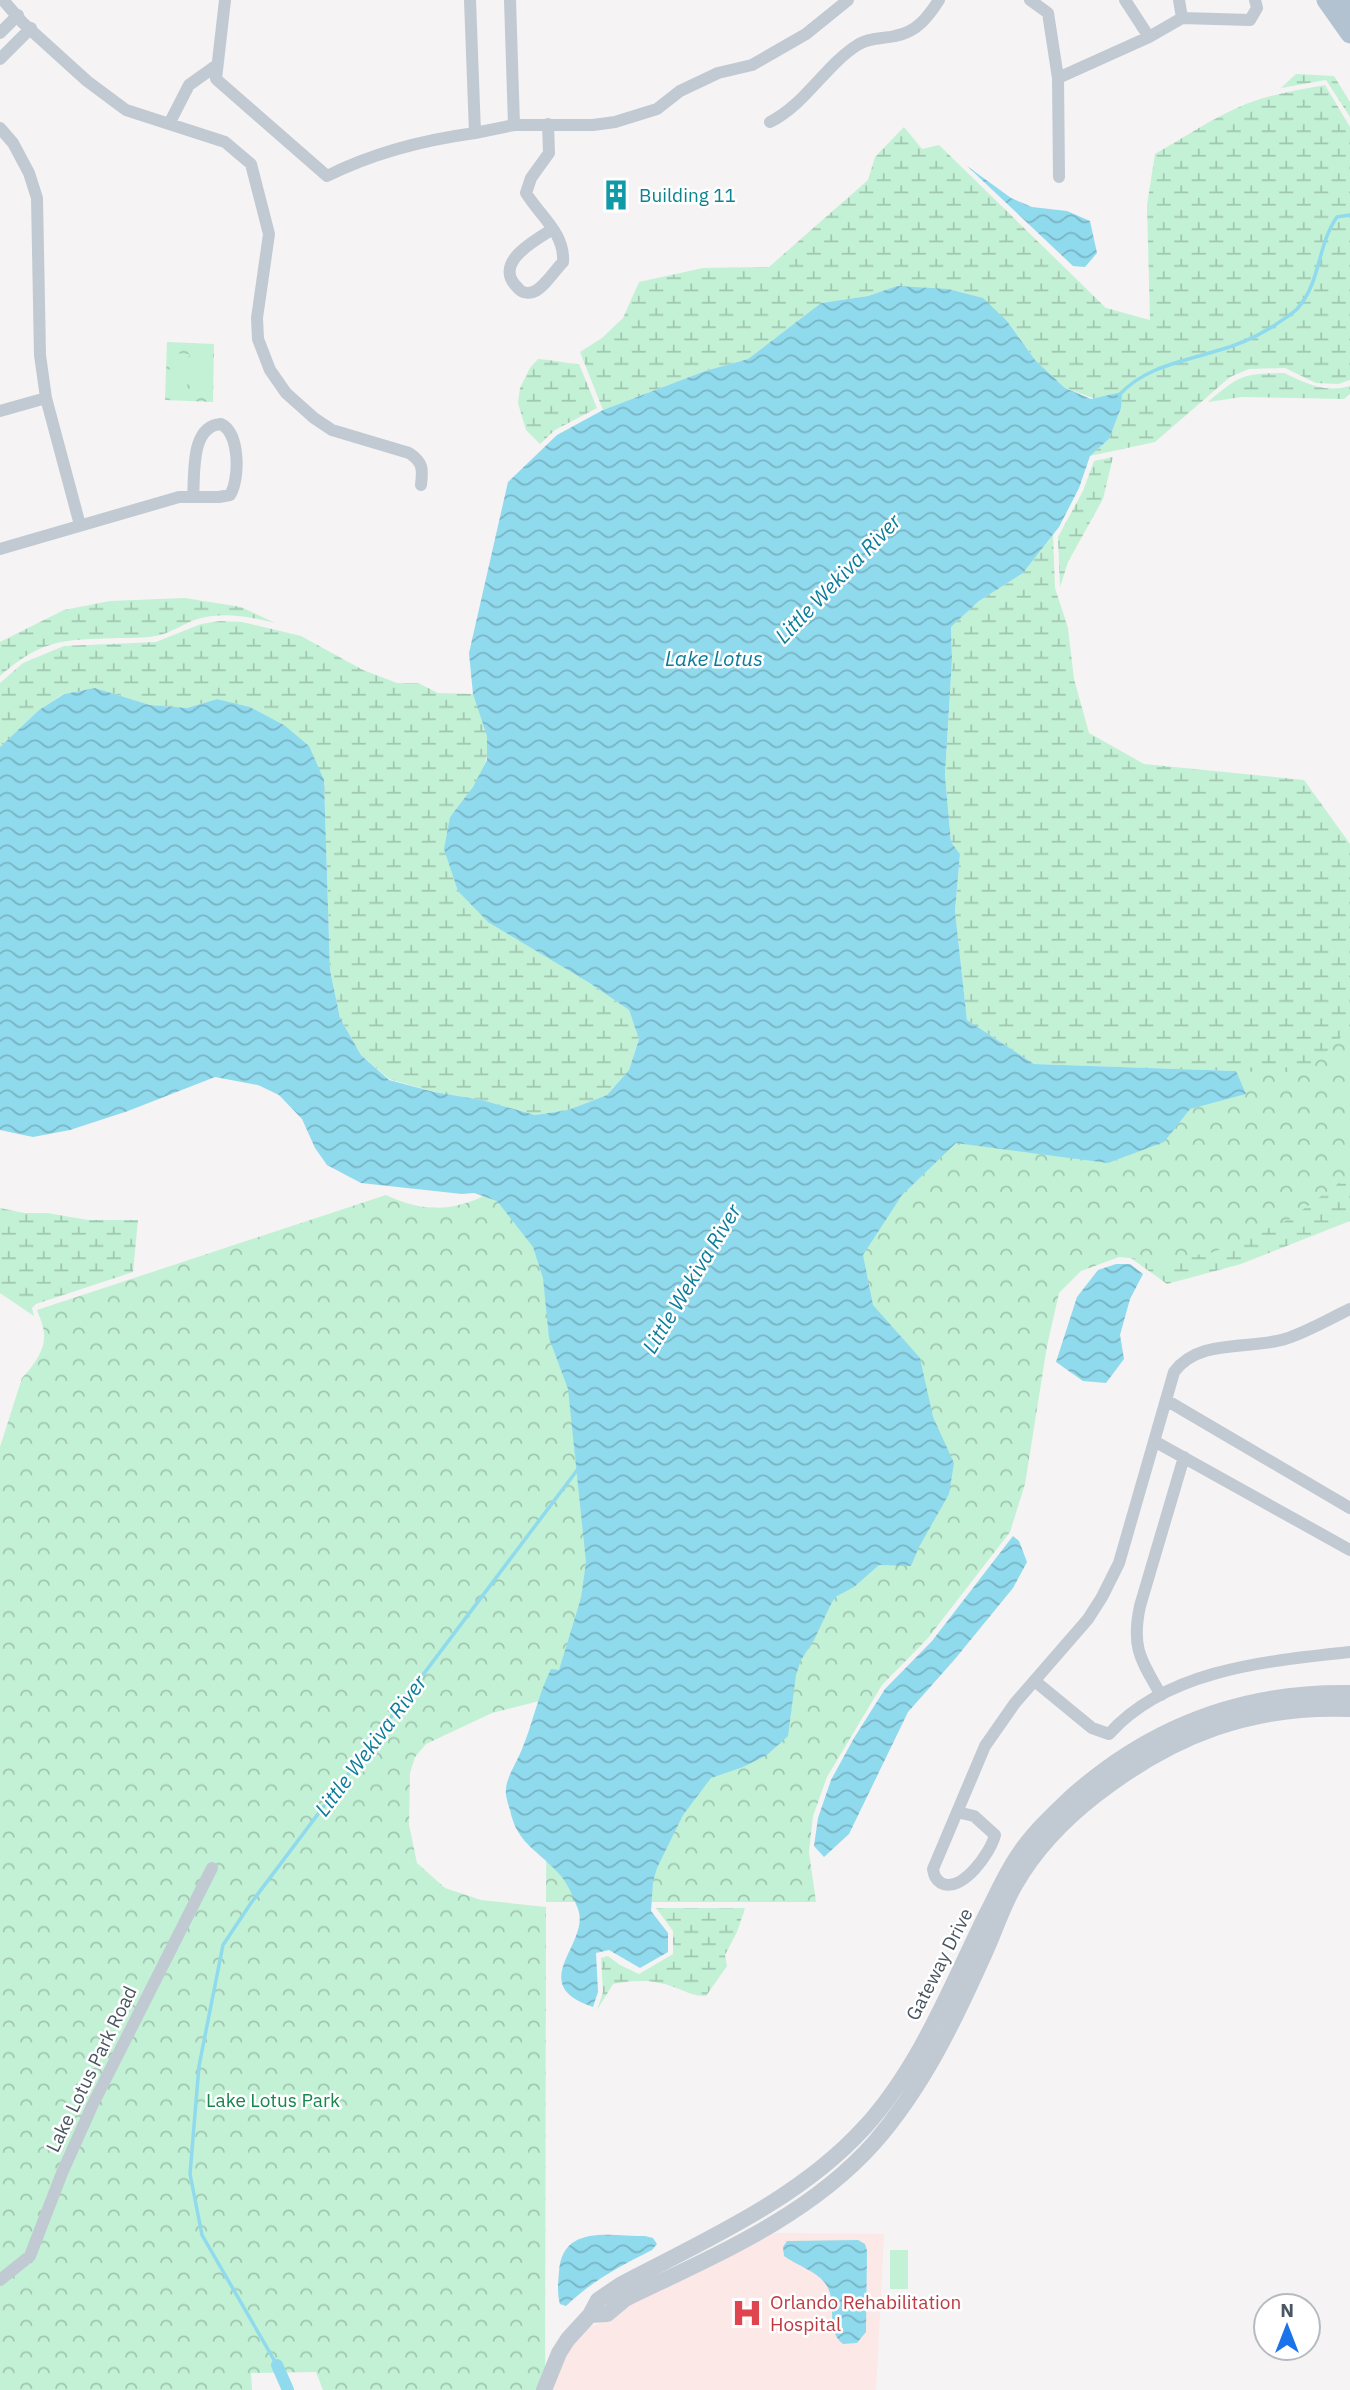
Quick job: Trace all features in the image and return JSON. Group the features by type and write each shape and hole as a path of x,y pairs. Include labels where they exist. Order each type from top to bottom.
{"main road":[{"path":"1326,0 1350,34"},
{"path":"1344,0 1350,8"}],"street":[{"path":"3,0 23,23 87,81 126,110 225,142 251,164 269,234 259,293 258,339 271,370 286,393 332,430 409,453 420,460 423,470 421,485"},
{"path":"225,0 216,79 327,176 367,158 416,143 514,125 604,123 657,109 680,91 718,73 752,65 806,34 848,0"},
{"path":"470,0 475,133"},
{"path":"510,0 514,125"},
{"path":"770,121 785,114 859,44 877,38 898,36 922,25 939,0"},
{"path":"1031,0 1048,13 1058,78 1059,177"},
{"path":"1125,0 1149,37"},
{"path":"1179,0 1182,18"},
{"path":"1058,78 1149,37 1182,18 1250,20 1257,8 1255,0"},
{"path":"0,33 18,15"},
{"path":"0,59 31,28"},
{"path":"169,124 189,85 217,65"},
{"path":"548,124 549,153 531,178 526,193 553,229 561,242 563,261 535,292 527,293 519,289 511,279 509,271 512,261 518,252 553,229"},
{"path":"0,128 13,143 29,173 37,198 40,355 46,398 80,525"},
{"path":"0,411 46,398"},
{"path":"0,548 179,497 192,497 230,495 236,486 235,446 231,432 221,424 209,427 199,438 192,497"},
{"path":"957,1812 974,1816 995,1835 985,1857 965,1878 953,1885 942,1884 934,1876 933,1869 957,1812 985,1746 1015,1703 1088,1619 1119,1563 1174,1372 1180,1364 1194,1354 1214,1348 1268,1343 1287,1338 1350,1310"},
{"path":"1166,1400 1350,1508"},
{"path":"1154,1441 1350,1550"},
{"path":"1161,1695 1137,1649 1135,1630 1184,1457"},
{"path":"1036,1682 1091,1728 1109,1734 1134,1710 1161,1695 1228,1670 1350,1652"},
{"name":"Gateway Drive","path":"544,2390 564,2344 590,2315 598,2300 620,2285 780,2198 820,2170 864,2128 903,2078 1017,1856 1049,1817 1084,1786 1111,1763 1185,1723 1234,1706 1290,1695 1350,1693"},
{"name":"Gateway Drive","path":"590,2315 607,2314 625,2299 779,2222 828,2187 872,2144 906,2104 932,2065 1015,1884 1049,1839 1081,1807 1149,1758 1186,1738 1237,1720 1318,1708 1350,1709"},
{"name":"Lake Lotus Park Road","path":"0,2280 30,2256 92,2106 212,1868"},
{"path":"735,2224 744,2240"}],"shaded area":[{"name":"Orlando Rehabilitation Hospital","path":"771,2233 884,2234 876,2390 550,2390 556,2373 581,2331"}],"green space":[{"path":"1296,74 1334,76 1350,102 1350,117 1326,80 1281,88"},
{"path":"1325,85 1350,127 1350,380 1338,384 1316,383 1285,368 1249,369 1230,377 1155,442 1090,456 1109,439 1121,408 1065,388 1035,360 1007,321 897,286 868,296 821,303 748,359 705,371 603,410 580,352 602,338 623,318 639,282 703,268 769,267 868,180 875,157 904,127 922,149 939,145 1106,308 1150,320 1147,205 1155,154 1246,104"},
{"path":"167,342 214,344 213,402 165,400"},
{"path":"170,353 189,354 187,393 169,392"},
{"path":"192,354 211,354 209,394 191,393"},
{"path":"538,359 579,364 597,408 555,430 540,444 526,430 518,403 520,388"},
{"path":"1284,373 1324,388 1350,386 1350,394 1344,399 1242,397 1208,402 1227,386 1242,378"},
{"path":"1113,457 1103,499 1068,562 1060,587 1058,537 1083,491 1094,461"},
{"path":"1053,535 1055,588 1068,628 1074,679 1089,733 1144,764 1304,780 1350,844 1350,1221 1241,1264 1167,1284 1103,1238 1060,1236 994,1247 989,1270 1002,1448 988,1523 944,1563 832,1602 879,1565 911,1566 949,1494 954,1463 933,1417 920,1358 873,1305 863,1254 902,1195 956,1143 1108,1163 1164,1142 1189,1109 1245,1093 1235,1071 1034,1064 967,1020 955,911 960,854 951,842 945,775 952,659 951,627 979,601 1023,573"},
{"path":"185,598 241,607 275,623 219,615 195,620 156,636 68,641 29,654 0,676 0,642 64,610 110,601"},
{"path":"242,622 301,636 363,670 397,683 418,683 438,693 473,694 486,731 486,759 478,780 450,817 588,982 629,1010 639,1038 629,1070 607,1095 568,1110 535,1115 389,1079 361,1055 340,1018 330,970 324,780 284,725 250,707 217,699 187,708 150,705 95,688 63,694 39,710 0,747 0,683 23,663 64,646 156,642 201,624"},
{"name":"Lake Lotus Park","path":"1350,1028 1350,1175 1290,1219 1214,1252 1162,1261 1119,1257 1081,1271 1059,1293 1047,1346 1025,1484 1010,1532 928,1638 882,1685 827,1777 813,1816 809,1852 816,1902 546,1902 547,1699 492,1713 426,1744 415,1757 410,1773 409,1825 417,1863 445,1888 481,1900 546,1907 545,2390 323,2390 316,2372 251,2373 252,2390 0,2390 0,1447 22,1378 42,1349 44,1331 37,1310 386,1195 415,1205 443,1208 457,1206 499,1187 864,1070 1306,1072"},
{"path":"0,1208 88,1220 138,1220 133,1272 36,1304 32,1308 34,1316 0,1293"},
{"path":"656,1908 745,1908 725,1955 727,1966 706,1996 666,1984 628,1982 613,1984 597,2010 603,1992 601,1958 608,1956 639,1974 673,1954 673,1931"},
{"path":"890,2250 908,2250 908,2289 890,2289"}],"water":[{"path":"967,166 1011,198 1032,207 1067,211 1090,221 1097,253 1085,267 1073,266"},
{"name":"Lake Lotus","path":"897,286 948,289 983,298 1007,321 1035,360 1065,388 1091,399 1122,392 1121,408 1109,439 1090,456 1079,488 1059,527 1023,573 979,601 951,627 952,659 945,775 951,842 960,854 955,911 967,1020 1034,1064 1236,1071 1246,1094 1190,1109 1164,1142 1108,1163 956,1143 902,1195 863,1255 873,1305 920,1358 933,1417 954,1463 949,1494 911,1566 879,1565 832,1602 801,1660 796,1675 788,1736 767,1755 711,1778 683,1815 653,1882 651,1911 668,1933 668,1952 640,1968 609,1950 596,1953 598,1992 593,2007 573,1998 563,1987 561,1975 580,1922 578,1909 561,1876 518,1832 506,1794 508,1779 526,1739 546,1679 551,1669 559,1670 581,1598 586,1562 568,1389 549,1338 543,1278 533,1247 497,1201 474,1193 361,1183 327,1165 315,1148 302,1119 279,1095 258,1085 215,1077 70,1130 33,1137 0,1130 0,747 39,710 64,694 95,688 150,705 187,708 217,699 250,707 284,725 309,746 324,780 330,970 340,1018 361,1055 389,1080 434,1092 482,1100 535,1115 568,1110 607,1095 629,1070 639,1039 629,1010 488,922 458,891 444,849 450,817 473,787 487,760 487,736 473,694 469,653 508,482 557,435 603,410 705,371 748,359 821,303 868,296"},
{"path":"1116,1264 1130,1264 1143,1274 1130,1299 1120,1335 1124,1359 1106,1383 1083,1381 1056,1362 1077,1297 1098,1270"},
{"path":"1013,1536 1019,1541 1027,1562 1013,1588 908,1712 849,1834 824,1857 814,1846 818,1818 831,1780 854,1738 885,1689 932,1641"},
{"path":"590,2236 653,2238 657,2244 652,2250 607,2275 566,2306 560,2304 559,2272 562,2257 569,2246"},
{"path":"858,2240 865,2244 867,2251 866,2332 857,2343 843,2344 834,2331 831,2298 825,2283 784,2256 783,2247 787,2241"}],"waterway":[{"name":"Little Wekiva River","path":"1119,395 1152,372 1254,337 1292,313 1311,288 1326,240 1337,217 1350,215"},
{"name":"Little Wekiva River","path":"277,2365 202,2235 190,2174 199,2066 223,1945 251,1903 578,1469"},
{"name":"Little Wekiva River","path":"277,2365 288,2390"}],"place":[{"name":"Building 11","path":"616,195"},
{"name":"Orlando Rehabilitation Hospital","path":"747,2313"}]}
